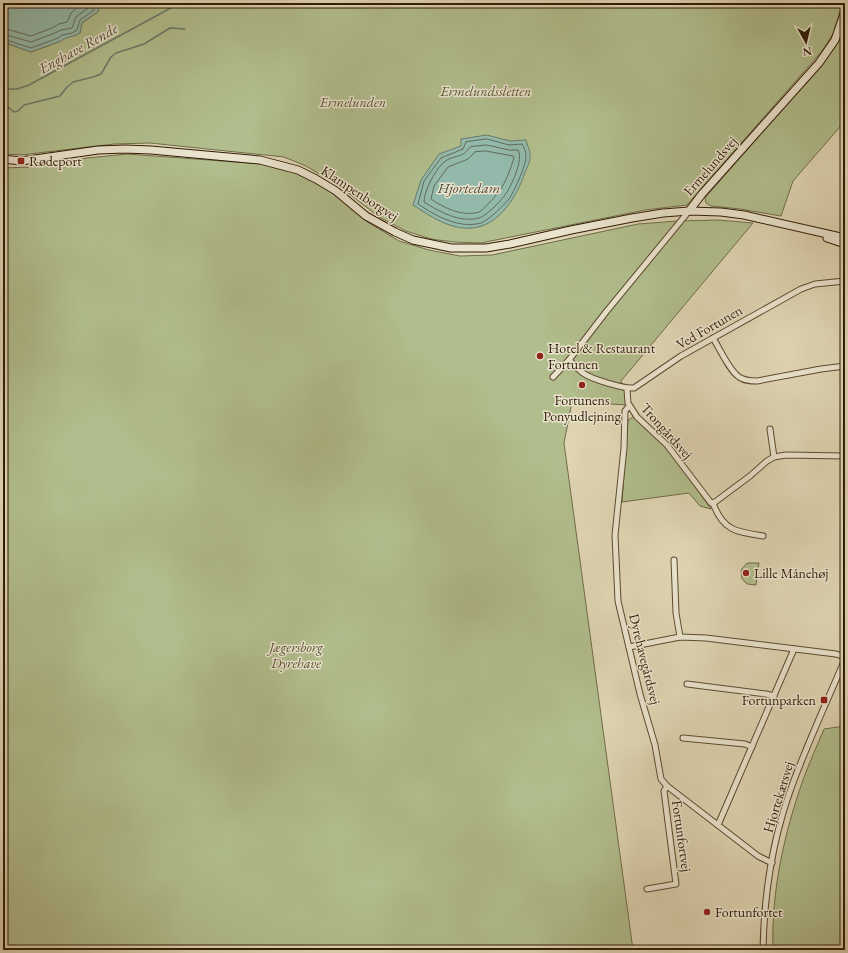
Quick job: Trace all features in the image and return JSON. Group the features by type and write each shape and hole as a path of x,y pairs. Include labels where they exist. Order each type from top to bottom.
{"street":[{"name":"Ermelundsvej","path":"569,360 702,194 819,62 835,40 845,10"},
{"name":"Klampenborgvej","path":"3,159 21,161 98,150 125,149 260,160 298,170 316,179 336,191 366,216 395,232 413,240 451,248 492,247 632,218 689,211 735,214 845,238"},
{"name":"Klampenborgvej","path":"795,227 845,244"},
{"name":"Ved Fortunen","path":"627,388 639,386 681,356 801,289 815,284 845,281"},
{"path":"714,338 732,370 738,377 749,381 757,381 845,366"},
{"path":"553,377 569,360 583,373 589,376 627,388"},
{"name":"Trongårdsvej","path":"627,388 629,406 637,417 667,445 709,502 713,503 716,510 728,526 736,532 763,536"},
{"name":"Dyrehavegårdsvej","path":"629,406 625,411 624,448 615,534 618,601 655,745 662,779 667,786"},
{"path":"770,429 774,457"},
{"path":"713,503 774,457 786,455 845,456"},
{"path":"674,560 676,613 680,637"},
{"path":"629,647 680,637 706,638 836,654 845,658"},
{"path":"718,825 794,649"},
{"name":"Hjortekærsvej","path":"763,950 764,918 772,863 783,817 797,772 845,658"},
{"path":"687,684 774,696"},
{"path":"683,738 745,744 752,747"},
{"path":"667,786 758,856 772,863"},
{"name":"Fortunfortvej","path":"647,889 676,884 664,791 667,786"}],"green space":[{"name":"Ermelunden","path":"96,3 843,3 833,34 822,51 687,205 645,210 481,243 431,239 406,231 379,217 338,185 306,166 284,157 150,143 114,144 21,155 3,152 3,42 31,52 61,41 63,38 80,33 82,23 99,11"},
{"path":"845,24 845,121 793,181 781,216 711,206 706,203 705,198 829,55"},
{"name":"Jægersborg Dyrehave","path":"127,154 263,164 298,172 326,188 369,223 399,241 429,250 460,256 492,255 638,224 718,220 753,223 621,381 629,405 572,402 564,443 633,950 3,950 3,168 30,167 87,158"},
{"path":"633,417 661,440 711,509 700,506 689,493 622,502 628,420"},
{"path":"747,563 759,563 756,585 747,584 742,579 741,570"},
{"path":"845,726 845,950 773,950 774,907 780,864 796,800 824,729"}],"water":[{"path":"6,3 96,3 99,11 82,23 80,33 31,52 3,42 3,5"},
{"name":"Hjortedam","path":"487,135 510,141 526,140 530,153 529,163 518,190 506,208 499,215 491,222 482,226 464,228 448,225 426,214 413,205 421,180 439,154 461,146 461,139"}],"waterway":[{"name":"Enghave Rende","path":"3,89 17,89 29,85 180,3"},
{"path":"3,103 14,112 18,111 24,105 60,96 73,82 101,74 111,57 116,53 144,44 170,28 185,29"},
{"path":"3,129 6,133"}],"place":[{"name":"Rødeport","path":"21,161"},
{"name":"Hotel & Restaurant Fortunen","path":"540,356"},
{"name":"Fortunens Ponyudlejning","path":"582,385"},
{"name":"Lille Månehøj","path":"746,573"},
{"name":"Fortunparken","path":"824,700"},
{"name":"Fortunfortet","path":"707,912"}],"park label":[{"name":"Ermelundssletten","path":"486,91"}]}
